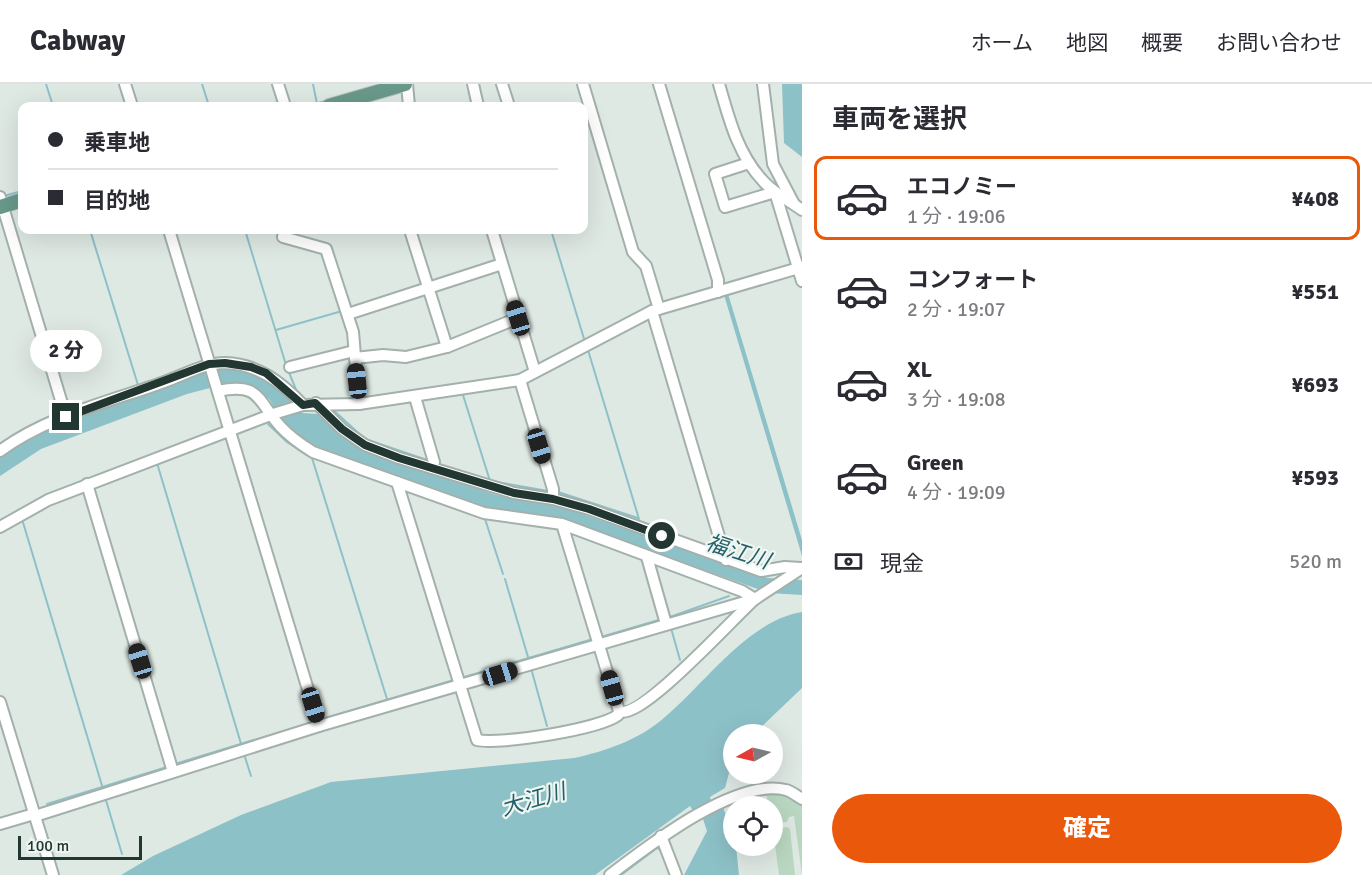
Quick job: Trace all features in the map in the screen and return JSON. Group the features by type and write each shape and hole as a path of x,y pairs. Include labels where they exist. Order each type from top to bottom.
{"main road":[{"path":"343,102 406,84"},
{"path":"1,203 18,201"}],"street":[{"path":"125,84 131,102"},
{"path":"278,84 284,102"},
{"path":"406,84 408,102"},
{"path":"473,84 477,102"},
{"path":"502,84 508,102"},
{"path":"583,84 633,252 646,266 656,310 726,560"},
{"path":"658,84 722,291"},
{"path":"719,84 734,133 749,163 775,192 798,207"},
{"path":"763,84 772,164 798,207"},
{"path":"749,163 715,174 725,207 775,192"},
{"path":"775,192 800,268 802,281"},
{"path":"1,203 66,417"},
{"path":"170,234 320,726"},
{"path":"284,234 284,237 326,249 348,314 355,354 359,404"},
{"path":"411,234 447,347"},
{"path":"493,234 535,372"},
{"path":"348,314 502,264"},
{"path":"0,527 48,500 272,414 315,403 359,404 520,380 656,310 800,268"},
{"path":"290,367 355,354 406,357 447,347 518,318"},
{"path":"0,451 27,434 66,417 209,365 236,364 266,373 302,405"},
{"path":"520,380 553,489 553,499"},
{"path":"217,390 230,388 247,390 264,402 292,439 313,452 484,513 562,524 758,597"},
{"path":"415,397 434,462 432,468"},
{"path":"315,403 342,429 365,445 432,468 514,493 553,499 589,509 761,571 785,567 802,568"},
{"path":"398,482 474,736 483,741 588,728 611,720 618,715 619,711 562,524"},
{"path":"87,484 173,772"},
{"path":"647,557 665,620"},
{"path":"619,711 631,712 647,701 758,597 802,568"},
{"path":"0,824 320,726 460,686 665,620 758,597"},
{"path":"0,702 53,875"},
{"path":"610,875 662,836 697,815 740,794 765,789 787,790 802,799"},
{"path":"662,836 676,875"}],"green space":[{"path":"787,793 802,803 802,875 794,816 783,823 783,796 749,796"},
{"path":"783,828 790,829 795,875 779,875 777,856 783,856"}],"water":[{"path":"661,84 665,84 802,540 802,556"},
{"path":"782,84 802,84 802,157 784,143"},
{"path":"236,369 268,378 286,395 296,410 302,413 319,414 349,441 368,451 496,495 553,504 768,578 802,580 802,595 769,593 556,517 488,510 310,447 286,427 269,399 253,388 229,383 187,394 41,449 0,476 0,457 18,442 42,430 196,375 216,370"},
{"name":"大江川","path":"802,612 802,688 764,724 723,724 723,784 726,784 725,788 710,797 711,801 693,811 690,806 595,875 121,875 153,856 241,815 331,782 574,758 622,744 655,725 746,640 783,617"},
{"path":"717,807 718,810 723,807 723,856 737,856 739,875 684,875 707,831 702,816"}],"waterway":[{"path":"46,84 52,102"},
{"path":"202,84 208,102"},
{"path":"313,84 317,102"},
{"path":"758,84 759,96"},
{"path":"4,196 18,192"},
{"path":"91,234 138,385"},
{"path":"246,234 286,365"},
{"path":"552,234 585,342"},
{"path":"276,330 342,311"},
{"path":"588,350 639,519"},
{"path":"288,370 297,392"},
{"path":"463,395 490,481"},
{"path":"331,408 365,439 430,461"},
{"path":"268,424 287,442 312,458 387,699"},
{"path":"157,463 242,747"},
{"path":"440,465 455,469"},
{"path":"491,481 548,491"},
{"path":"558,492 638,518"},
{"path":"22,519 103,789"},
{"path":"485,519 503,574"},
{"path":"505,579 528,657"},
{"path":"667,618 729,596"},
{"path":"601,637 662,619"},
{"path":"671,628 680,660"},
{"path":"461,678 593,639"},
{"path":"531,668 547,726"},
{"path":"322,719 454,680"},
{"path":"175,764 313,722"},
{"path":"244,754 251,776"},
{"path":"47,804 167,767"},
{"path":"105,797 122,854"},
{"path":"0,818 17,813"},
{"path":"621,875 657,848 662,851"}],"route":[{"path":"66,417 209,364 236,364 266,373 291,392 303,405 315,403 342,429 365,445 481,484 589,509 662,536"}],"water label":[{"name":"福江川","path":"738,551"}]}
